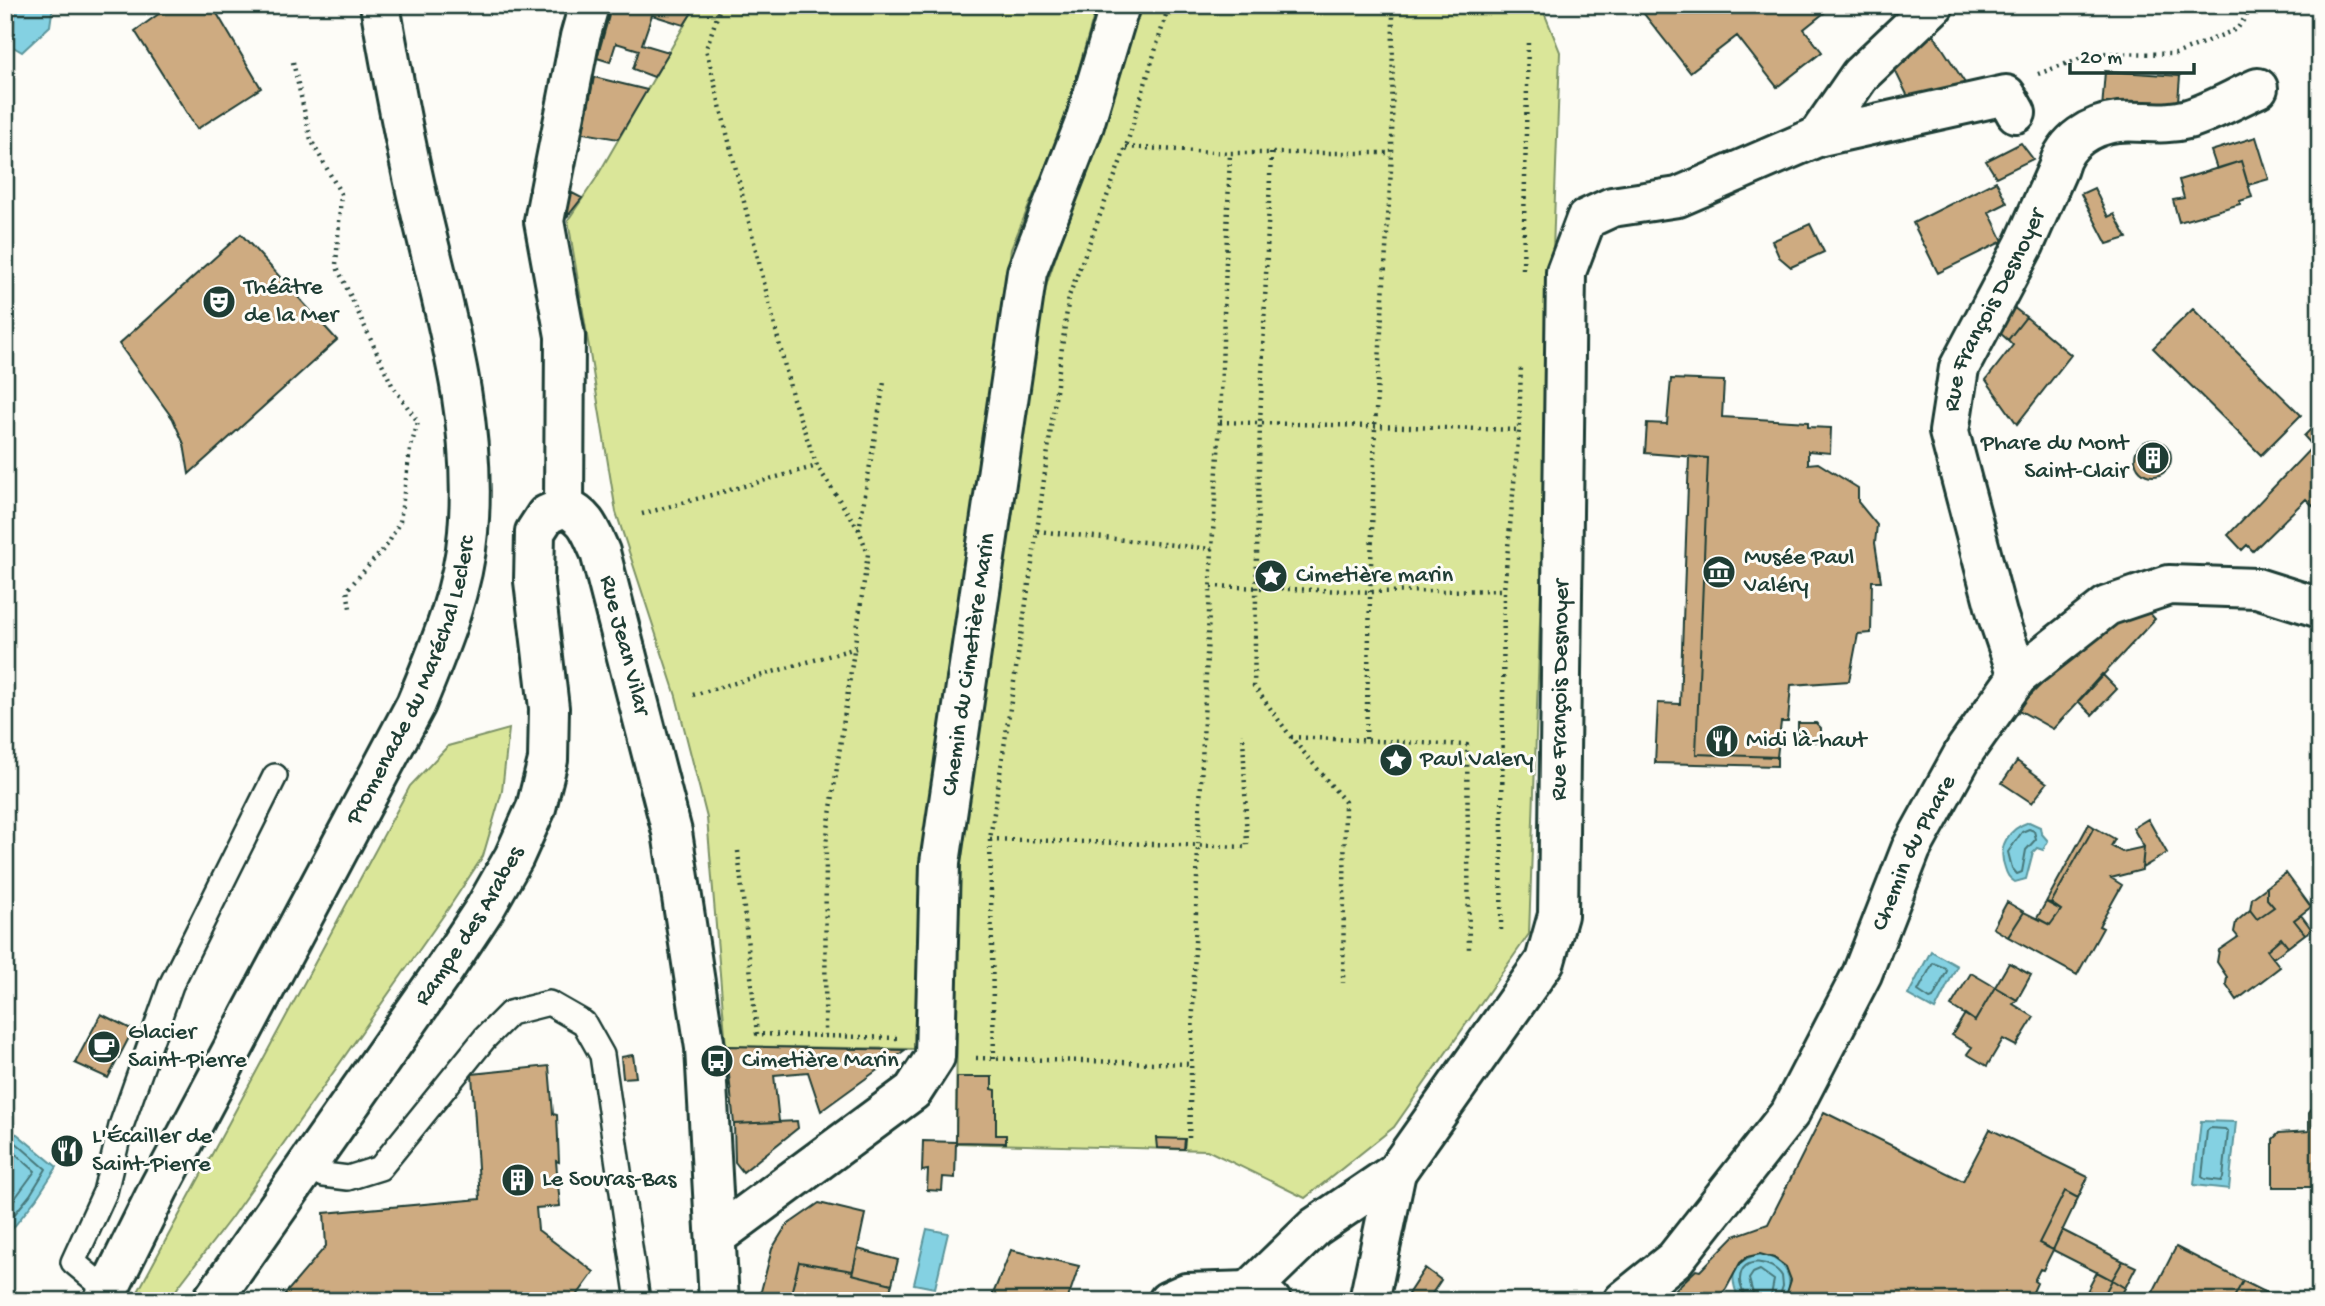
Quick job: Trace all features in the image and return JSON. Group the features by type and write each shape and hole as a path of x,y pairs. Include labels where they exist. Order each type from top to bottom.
{"street":[{"name":"Promenade du Maréchal Leclerc","path":"106,1296 159,1188 416,704 442,642 461,580 471,486 468,428 458,371 407,152 380,5"},
{"path":"564,507 565,335 544,221 580,37 589,5"},
{"name":"Chemin du Cimetière Marin","path":"717,1236 913,1091 935,1057 940,863 1027,272 1084,125 1119,5"},
{"path":"1817,137 1860,75 1934,5"},
{"name":"Rue François Desnoyer","path":"2018,676 1997,614 1949,432 1959,368 2024,245 2061,154 2074,139 2090,130 2118,122 2155,124 2189,119 2258,88"},
{"name":"Rue François Desnoyer","path":"1260,1296 1315,1227 1396,1172 1545,961 1558,915 1566,272 1586,219 1612,207 1678,197 1817,137 2015,96"},
{"name":"Rampe des Arabes","path":"212,1301 485,908 514,857 536,808 548,760 549,708 534,581 535,532 546,515 564,507"},
{"name":"Rue Jean Vilar","path":"564,507 578,513 588,526 600,552 672,832 705,1048 719,1301"},
{"name":"Chemin du Phare","path":"1623,1301 1675,1259 1790,1113 1862,974 1910,849 1966,749 2018,676 2106,606 2169,584 2257,588 2320,608"},
{"path":"1368,1301 1396,1172"},
{"path":"1168,1301 1186,1293 1260,1296"}],"lane":[{"path":"106,1296 73,1262 105,1192 121,1126 171,985 275,776"},
{"path":"309,1165 324,1175 348,1178 380,1168 485,1038 510,1013 548,1003 584,1023 602,1055 638,1301"}],"path":[{"path":"721,5 706,49 793,399 817,466 859,530 868,554 825,843 825,1035"},
{"path":"994,1059 990,839 1037,531 1069,296 1126,147 1169,5"},
{"path":"1366,739 1375,427 1392,153 1393,5"},
{"path":"2015,96 2095,53 2176,54 2237,29 2254,5"},
{"path":"1523,277 1528,41"},
{"path":"293,62 310,139 341,194 336,265 392,385 418,422 400,521 388,544 346,590 350,608"},
{"path":"1126,147 1230,153 1392,153"},
{"path":"1189,1138 1198,846 1220,422 1230,153"},
{"path":"1271,153 1260,423 1254,687 1345,802 1343,983"},
{"path":"1501,930 1504,590 1519,430 1521,360"},
{"path":"859,530 884,382"},
{"path":"1220,422 1519,430"},
{"path":"642,514 817,466"},
{"path":"1037,531 1212,549"},
{"path":"1211,586 1370,592 1504,590"},
{"path":"693,695 856,648"},
{"path":"990,839 1247,847 1243,733"},
{"path":"1291,737 1467,745 1469,953"},
{"path":"738,851 757,1034"},
{"path":"969,1058 1192,1064"}],"green space":[{"name":"Cimetière marin","path":"696,5 1097,5 1063,124 1011,249 922,865 917,1049 726,1046 707,818 676,696 616,512 568,220 595,180"},
{"name":"Cimetière marin","path":"1135,5 1541,5 1560,52 1529,934 1394,1127 1305,1198 1207,1150 956,1143 958,864 1045,289 1103,117"},
{"path":"509,729 502,791 483,856 231,1218 170,1301 133,1301 410,786 448,746"}],"water":[{"path":"5,5 53,5 50,26 22,52 5,42"},
{"path":"2029,822 2040,827 2041,833 2048,841 2043,850 2037,848 2033,852 2026,879 2015,882 2006,870 2002,853 2010,834"},
{"path":"1931,951 1957,966 1935,1010 1908,995"},
{"path":"2201,1121 2236,1122 2229,1189 2194,1185"},
{"path":"5,1131 17,1134 57,1167 5,1238"},
{"path":"927,1229 948,1233 935,1288 914,1284"},
{"path":"1760,1254 1776,1260 1786,1271 1789,1285 1784,1301 1739,1299 1733,1276 1735,1270 1743,1261"}],"building":[{"path":"171,5 212,5 261,88 197,129 135,31"},
{"path":"612,5 683,5 694,9 684,25 652,15 642,44 669,52 654,77 633,69 639,50 616,43 610,62 597,58"},
{"path":"1637,5 1834,5 1804,29 1822,52 1777,87 1737,36 1690,72"},
{"path":"1932,32 1974,97 1914,109 1889,58"},
{"path":"2105,71 2180,76 2178,101 2151,113 2102,109"},
{"path":"594,77 647,90 618,139 583,133"},
{"path":"2256,137 2269,179 2248,185 2241,161 2217,169 2211,151"},
{"path":"2021,143 2033,159 1996,177 1986,161"},
{"path":"2241,161 2252,197 2240,201 2240,204 2179,222 2173,200 2184,198 2179,180"},
{"path":"1996,181 2007,203 1989,212 2003,241 1938,273 1913,223"},
{"path":"2094,188 2108,217 2114,214 2127,238 2107,244 2081,194"},
{"path":"572,193 582,198 567,217"},
{"path":"1810,224 1824,252 1791,267 1779,257 1772,241"},
{"path":"241,234 337,340 189,474 184,444 173,419 119,344"},
{"path":"2005,301 2026,317 2008,340 1992,326"},
{"path":"2193,309 2301,415 2261,455 2153,348"},
{"path":"2026,317 2071,355 2017,424 1986,380 2013,345 2008,340"},
{"name":"Musée Paul Valéry","path":"1671,379 1724,381 1722,417 1808,422 1808,427 1831,428 1830,453 1808,451 1808,464 1818,463 1858,488 1858,502 1877,525 1875,543 1881,581 1872,581 1871,633 1858,634 1849,681 1791,685 1788,722 1781,722 1777,757 1696,754 1708,458 1645,453 1647,423 1667,424"},
{"path":"2320,420 2320,507 2317,510 2306,499 2253,551 2247,545 2242,550 2228,535 2313,446 2304,436"},
{"name":"Phare du Mont Saint-Clair","path":"2153,440 2166,445 2171,458 2166,471 2153,476 2140,471 2135,458 2140,445"},
{"path":"1689,457 1708,458 1696,754 1777,757 1777,766 1655,763 1658,703 1680,704"},
{"path":"2147,610 2155,619 2053,729 2017,709 2096,629"},
{"path":"2102,674 2117,689 2092,715 2078,701"},
{"path":"1798,723 1816,723 1821,728 1821,738 1816,742 1798,741"},
{"path":"2017,761 2047,783 2032,803 2002,783"},
{"path":"2148,819 2167,853 2142,868 2144,847 2133,828"},
{"path":"2089,824 2094,827 2051,903 2046,902"},
{"path":"2094,827 2115,839 2111,846 2122,852 2144,847 2142,870 2111,878 2122,885 2099,926 2103,928 2077,975 2008,937 2024,912 2050,925 2061,910 2051,903"},
{"path":"2286,873 2311,907 2294,920 2305,934 2288,947 2281,938 2267,950 2280,967 2237,1000 2226,984 2227,977 2217,962 2219,950 2238,937 2234,932 2236,922 2250,910 2257,919 2274,907 2267,899 2267,887"},
{"path":"2267,887 2267,899 2274,907 2257,919 2250,910 2252,898"},
{"path":"2007,902 2024,912 2008,937 1993,928"},
{"path":"2046,902 2061,910 2050,925 2037,918"},
{"path":"2301,915 2312,930 2305,934 2294,920"},
{"path":"2281,938 2288,947 2273,958 2267,950"},
{"path":"2009,963 2031,975 2017,1000 1995,987"},
{"path":"1971,973 1995,987 1975,1021 1951,1006"},
{"path":"1995,987 2017,1000 2013,1004 2034,1017 2016,1046 2003,1039 1987,1066 1967,1054 1972,1047 1952,1035 1965,1014 1975,1021"},
{"name":"Glacier Saint-Pierre","path":"101,1014 133,1030 108,1078 75,1063"},
{"path":"726,1046 905,1050 821,1111 808,1072 774,1075 779,1122 734,1124"},
{"path":"633,1055 636,1077 623,1078 621,1057"},
{"name":"Le Souras-Bas","path":"549,1066 553,1114 557,1115 559,1162 556,1161 560,1206 536,1208 538,1230 594,1272 573,1301 279,1301 326,1246 324,1213 480,1199 472,1074"},
{"path":"957,1077 992,1077 992,1089 996,1090 996,1135 1006,1135 1006,1143 956,1142"},
{"path":"2319,1100 2320,1187 2273,1187 2273,1139 2279,1133 2309,1131 2309,1113"},
{"path":"1824,1112 1963,1181 1990,1129 2088,1177 2078,1198 2065,1191 2039,1243 2053,1250 2034,1281 2037,1283 2029,1301 1794,1301 1786,1296 1791,1280 1786,1267 1774,1258 1760,1254 1747,1257 1740,1263 1726,1289 1715,1301 1663,1301 1696,1270 1700,1271 1734,1236 1768,1224"},
{"path":"797,1121 798,1128 743,1172 735,1162 734,1124"},
{"path":"1156,1138 1185,1139 1184,1149 1157,1148"},
{"path":"923,1141 956,1142 955,1178 943,1177 942,1191 927,1190 928,1170 922,1171"},
{"path":"2065,1191 2078,1198 2053,1250 2039,1243"},
{"path":"819,1203 865,1214 853,1271 799,1262 790,1298 760,1295 772,1249 786,1226"},
{"path":"2062,1230 2123,1261 2112,1280 2053,1250"},
{"path":"2176,1247 2243,1281 2232,1301 2149,1300"},
{"path":"858,1249 898,1260 892,1284 852,1274"},
{"path":"1011,1250 1079,1266 1067,1301 990,1301"},
{"path":"2123,1261 2136,1267 2125,1288 2112,1280"},
{"path":"799,1262 853,1271 852,1274 892,1284 887,1301 817,1301 790,1298"},
{"path":"1425,1268 1441,1280 1427,1301 1418,1301 1408,1294"},
{"path":"2097,1272 2112,1280 2101,1301 2082,1301"},
{"path":"2112,1280 2125,1288 2118,1301 2101,1301"},
{"path":"2243,1281 2275,1297 2273,1301 2232,1301"}],"place":[{"name":"Théâtre de la Mer","path":"219,302"},
{"name":"Phare du Mont Saint-Clair","path":"2153,458"},
{"name":"Musée Paul Valéry","path":"1719,572"},
{"name":"Cimetière marin","path":"1271,576"},
{"name":"Midi là-haut","path":"1722,741"},
{"name":"Paul Valery","path":"1396,760"},
{"name":"Glacier Saint-Pierre","path":"104,1047"},
{"name":"Cimetière Marin","path":"717,1061"},
{"name":"L'Écailler de Saint-Pierre","path":"67,1151"},
{"name":"Le Souras-Bas","path":"518,1180"}]}
